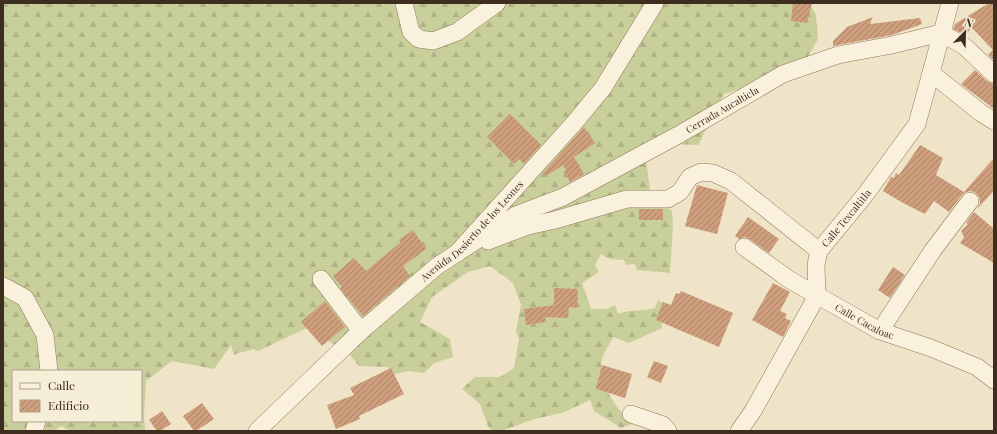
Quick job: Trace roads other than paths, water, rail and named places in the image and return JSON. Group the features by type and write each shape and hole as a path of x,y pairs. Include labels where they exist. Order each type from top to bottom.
{"street":[{"path":"404,3 410,32 419,39 433,42 457,32 497,3"},
{"name":"Avenida Desierto de los Leones","path":"257,431 361,331 437,266 456,253 575,122 602,88 656,3"},
{"name":"Calle Texcaltitla","path":"817,296 816,265 819,251 865,195 917,124 950,3"},
{"path":"941,33 964,46 994,74"},
{"name":"Cerrada Aucalticla","path":"456,253 516,215 563,197 680,134 783,74 838,55 892,45 941,33"},
{"path":"931,73 980,113 994,121"},
{"path":"456,253 528,226 555,220 627,199 668,199 680,192 690,176 701,172 713,173 731,182 819,251"},
{"path":"880,331 933,250 970,201"},
{"name":"Calle Cacaloac","path":"744,247 790,280 880,331 931,348 977,367 994,380"},
{"path":"321,279 361,331"},
{"path":"3,286 25,298 45,335 49,370"},
{"path":"739,431 753,411 817,296"},
{"path":"631,414 663,426 668,431"}]}
